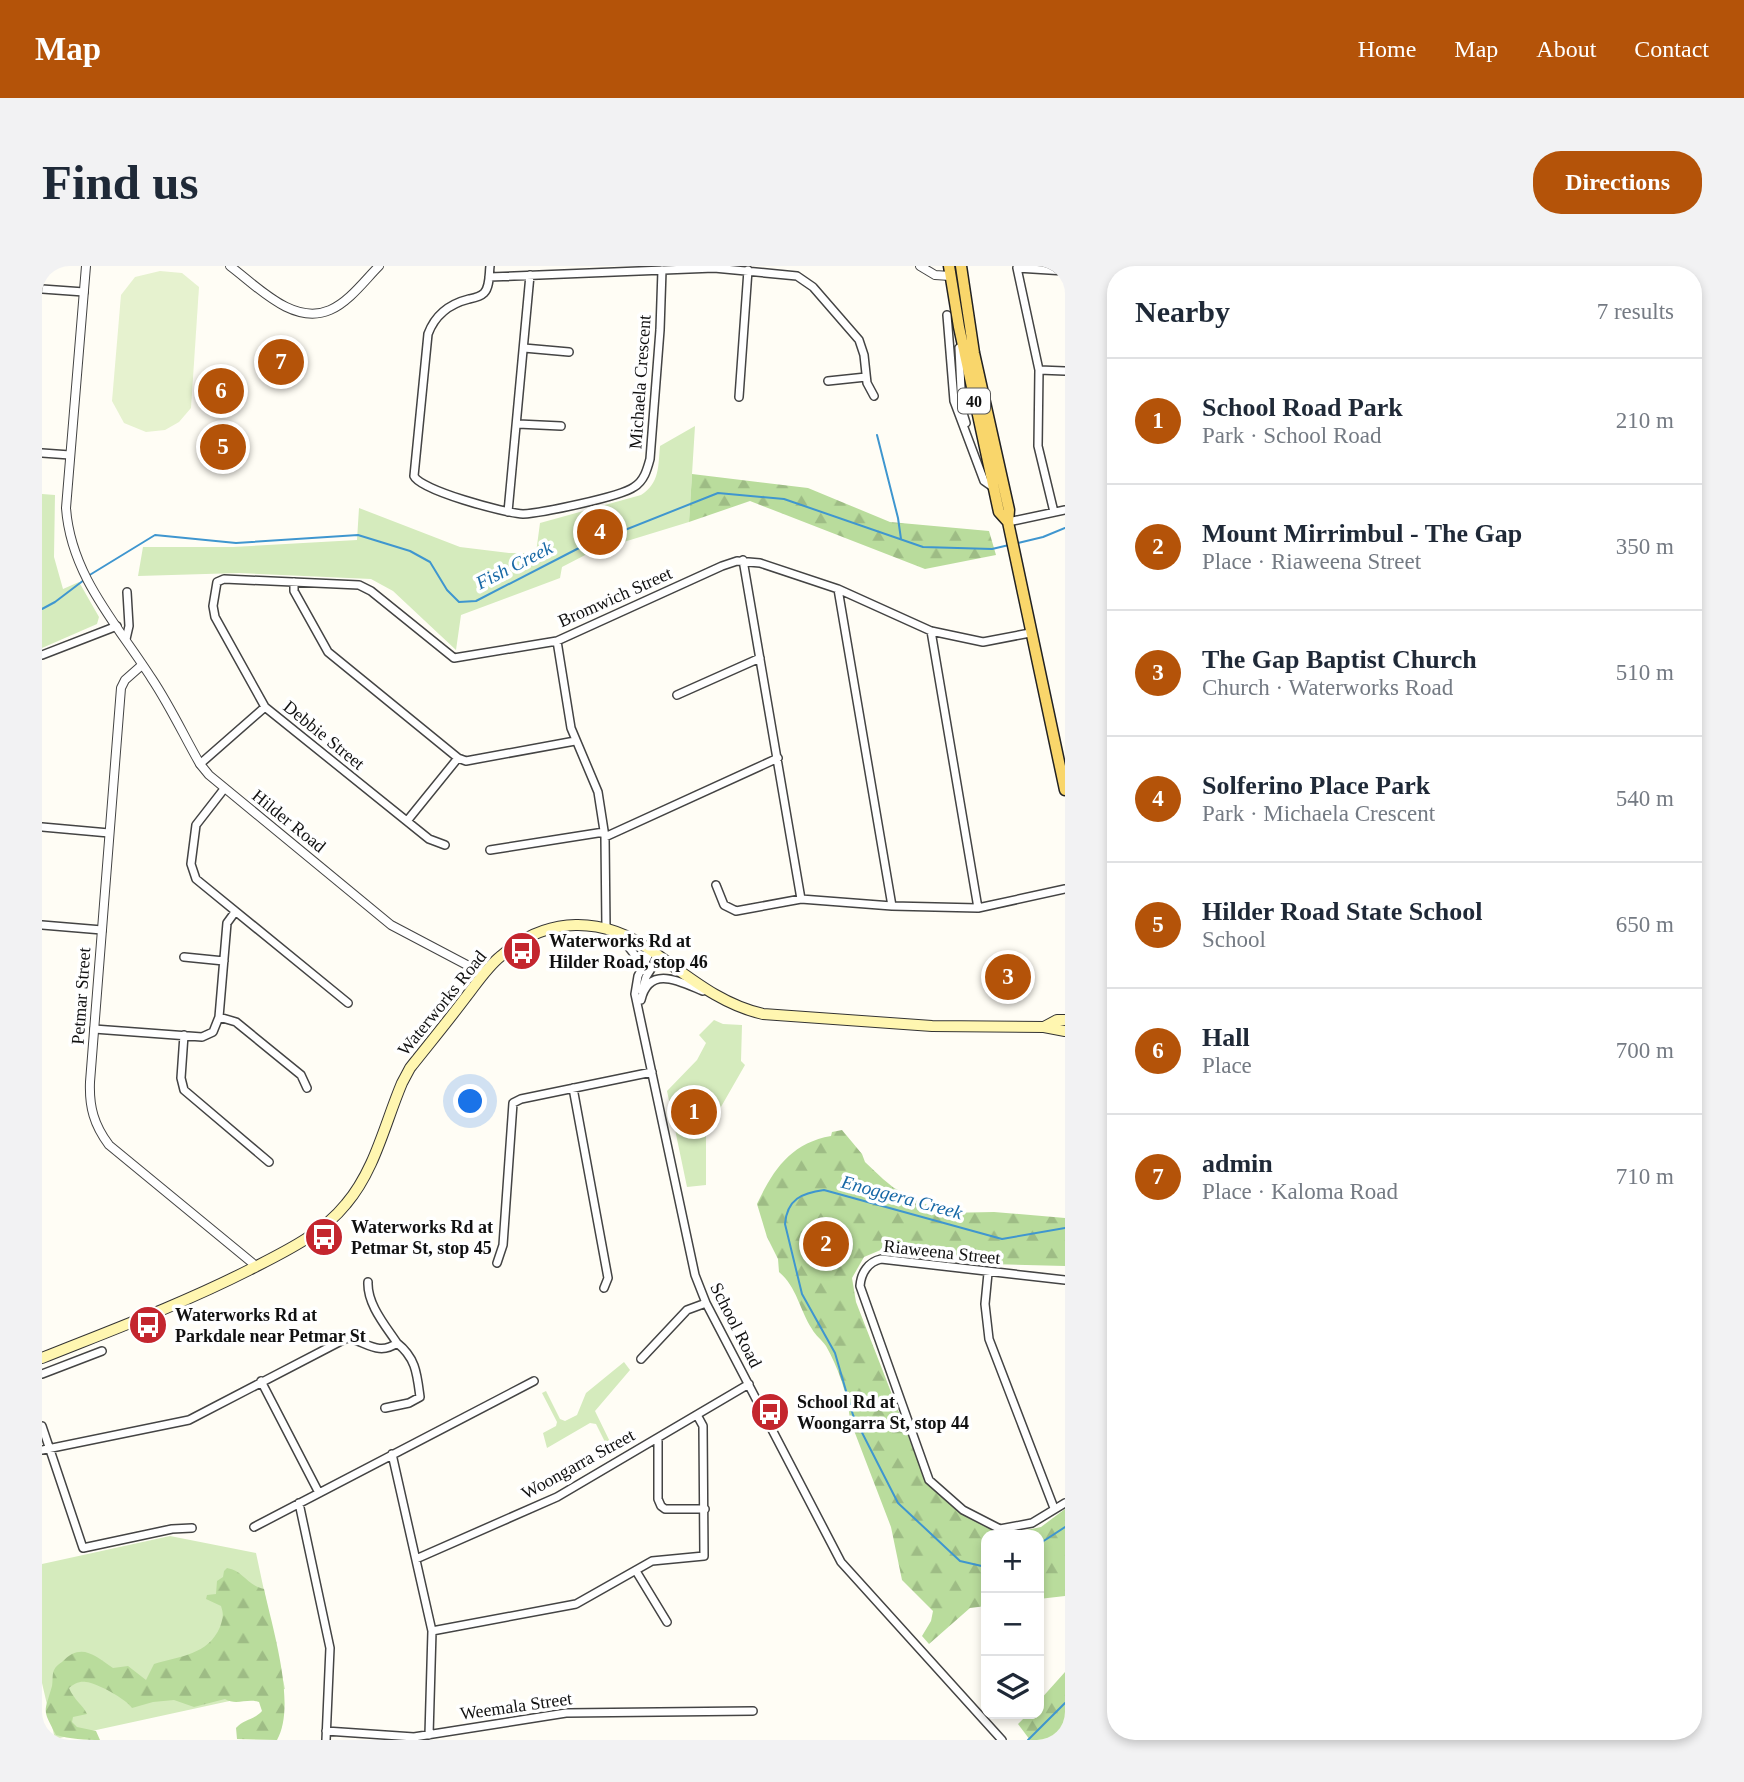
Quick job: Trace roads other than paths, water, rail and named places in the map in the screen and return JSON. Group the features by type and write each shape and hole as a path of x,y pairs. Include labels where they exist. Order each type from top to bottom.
{"main road":[{"path":"950,271 960,267"},
{"name":"40","path":"960,267 974,353 1009,510 1008,522 1030,633 1065,790"},
{"name":"40","path":"950,271 958,327 999,512 1008,522"},
{"path":"989,421 989,443 997,480 994,488"},
{"name":"Waterworks Road","path":"42,1358 199,1295 312,1235 347,1203 369,1165 410,1068 502,954 539,933 570,925 588,924 611,929 655,953 710,994 762,1014 943,1027 1044,1027 1065,1031"},
{"name":"Waterworks Road","path":"1044,1027 1057,1020 1065,1020"}],"street":[{"name":"Hilder Road","path":"86,266 66,508 68,529 83,575 126,639 200,764 225,789 391,925 484,974"},
{"path":"230,266 286,308 308,314 331,310 342,303 379,266"},
{"path":"490,266 489,277 714,267 797,276 813,287 859,340 864,355 866,377 874,396"},
{"path":"920,266 935,275 950,271"},
{"path":"1054,512 1038,446 1039,370 1017,268 1065,271"},
{"name":"Michaela Crescent","path":"489,277 483,295 450,306 442,311 431,326 426,342 414,476 416,482 423,485 508,512 535,513 633,488 642,479 650,459 662,270"},
{"path":"739,397 748,270"},
{"path":"508,512 530,275"},
{"path":"42,289 84,292"},
{"path":"947,315 954,401 984,481 994,488"},
{"path":"958,327 962,410 970,444"},
{"path":"524,348 569,352"},
{"path":"1039,370 1065,371"},
{"path":"828,381 866,377"},
{"path":"518,424 561,426"},
{"path":"42,453 70,455"},
{"path":"1008,522 1065,510"},
{"path":"801,899 743,560 838,589 931,631 983,642 1030,633"},
{"name":"Bromwich Street","path":"219,580 353,584 365,587 454,658 557,641 722,566 743,560"},
{"name":"Debbie Street","path":"219,580 215,585 215,617 265,707 429,839 445,845"},
{"path":"294,582 294,591 328,652 458,758 466,761 575,741"},
{"path":"838,589 892,906"},
{"path":"126,639 129,626 127,592"},
{"path":"42,655 117,626"},
{"path":"931,631 978,908"},
{"path":"557,641 571,728 598,792 605,834 611,929 638,958 641,968"},
{"path":"677,695 760,658"},
{"name":"Petmar Street","path":"142,665 125,680 121,688 94,1029 90,1095 94,1121 109,1145 256,1266"},
{"path":"200,764 265,707"},
{"path":"407,821 458,758"},
{"path":"490,850 605,834 778,758"},
{"path":"225,789 196,825 192,869 196,879 348,1003"},
{"path":"42,827 109,833"},
{"path":"716,885 725,906 736,911 801,899 892,906 978,908 1065,889"},
{"path":"94,1029 207,1035 216,1028 227,923 235,912"},
{"path":"42,925 102,930"},
{"name":"School Road","path":"655,953 641,968 635,987 695,1275 706,1303 841,1562 1002,1740"},
{"name":"School Road","path":"640,1012 644,982 655,953"},
{"path":"184,957 224,961"},
{"path":"641,1000 647,987 655,980 664,978 674,979 710,994"},
{"path":"219,1017 236,1022 301,1075 307,1087"},
{"path":"184,1035 181,1078 184,1090 269,1162"},
{"path":"496,1263 503,1245 513,1103 521,1099 652,1072"},
{"path":"573,1088 608,1278 604,1288"},
{"name":"Riaweena Street","path":"1065,1280 881,1259 874,1261 866,1269 860,1286 929,1480 963,1510 1000,1529 1032,1523 1065,1503"},
{"path":"988,1273 985,1304 989,1339 1055,1508"},
{"path":"368,1282 368,1292 374,1307 416,1367 420,1397 409,1403 385,1408"},
{"path":"641,1359 687,1310 706,1303"},
{"path":"46,1448 181,1422 347,1338 378,1349 392,1347 397,1343"},
{"path":"42,1374 102,1351"},
{"path":"261,1381 319,1493"},
{"path":"254,1527 534,1381"},
{"name":"Woongarra Street","path":"416,1559 557,1497 749,1384"},
{"path":"432,1631 576,1604 652,1561 704,1556 703,1426 697,1415"},
{"path":"42,1426 46,1448 83,1548 172,1529 192,1528"},
{"path":"658,1438 661,1506 665,1509 705,1509"},
{"path":"392,1454 432,1631 429,1735"},
{"path":"299,1503 330,1648 326,1740"},
{"path":"636,1571 667,1622"},
{"name":"Weemala Street","path":"326,1731 414,1737 566,1713 753,1711"}],"waterway":[{"path":"877,435 901,539"},
{"name":"Fish Creek","path":"88,576 155,535 236,543 358,535 410,551 430,562 447,590 459,602 476,601 577,549 718,493 784,499 923,547 992,549 1009,545"},
{"name":"Fish Creek","path":"1018,543 1065,528"},
{"name":"Fish Creek","path":"42,609 84,580"},
{"name":"Enoggera Creek","path":"981,1566 960,1561 898,1503 853,1415 835,1353 802,1294 785,1224 786,1215 792,1203 803,1195 824,1190 1002,1239 1065,1228"},
{"name":"Enoggera Creek","path":"1044,1541 1065,1527"},
{"name":"Enoggera Creek","path":"1028,1740 1065,1703"}],"place":[{"name":"admin","path":"281,362"},
{"name":"Hall","path":"221,391"},
{"name":"Hilder Road State School","path":"223,447"},
{"name":"Solferino Place Park","path":"600,532"},
{"name":"Waterworks Rd at Hilder Road, stop 46","path":"522,951"},
{"name":"The Gap Baptist Church","path":"1008,977"},
{"name":"School Road Park","path":"694,1112"},
{"name":"Waterworks Rd at Petmar St, stop 45","path":"324,1237"},
{"name":"Mount Mirrimbul - The Gap","path":"826,1244"},
{"name":"Waterworks Rd at Parkdale near Petmar St","path":"148,1325"},
{"name":"School Rd at Woongarra St, stop 44","path":"770,1412"}]}
